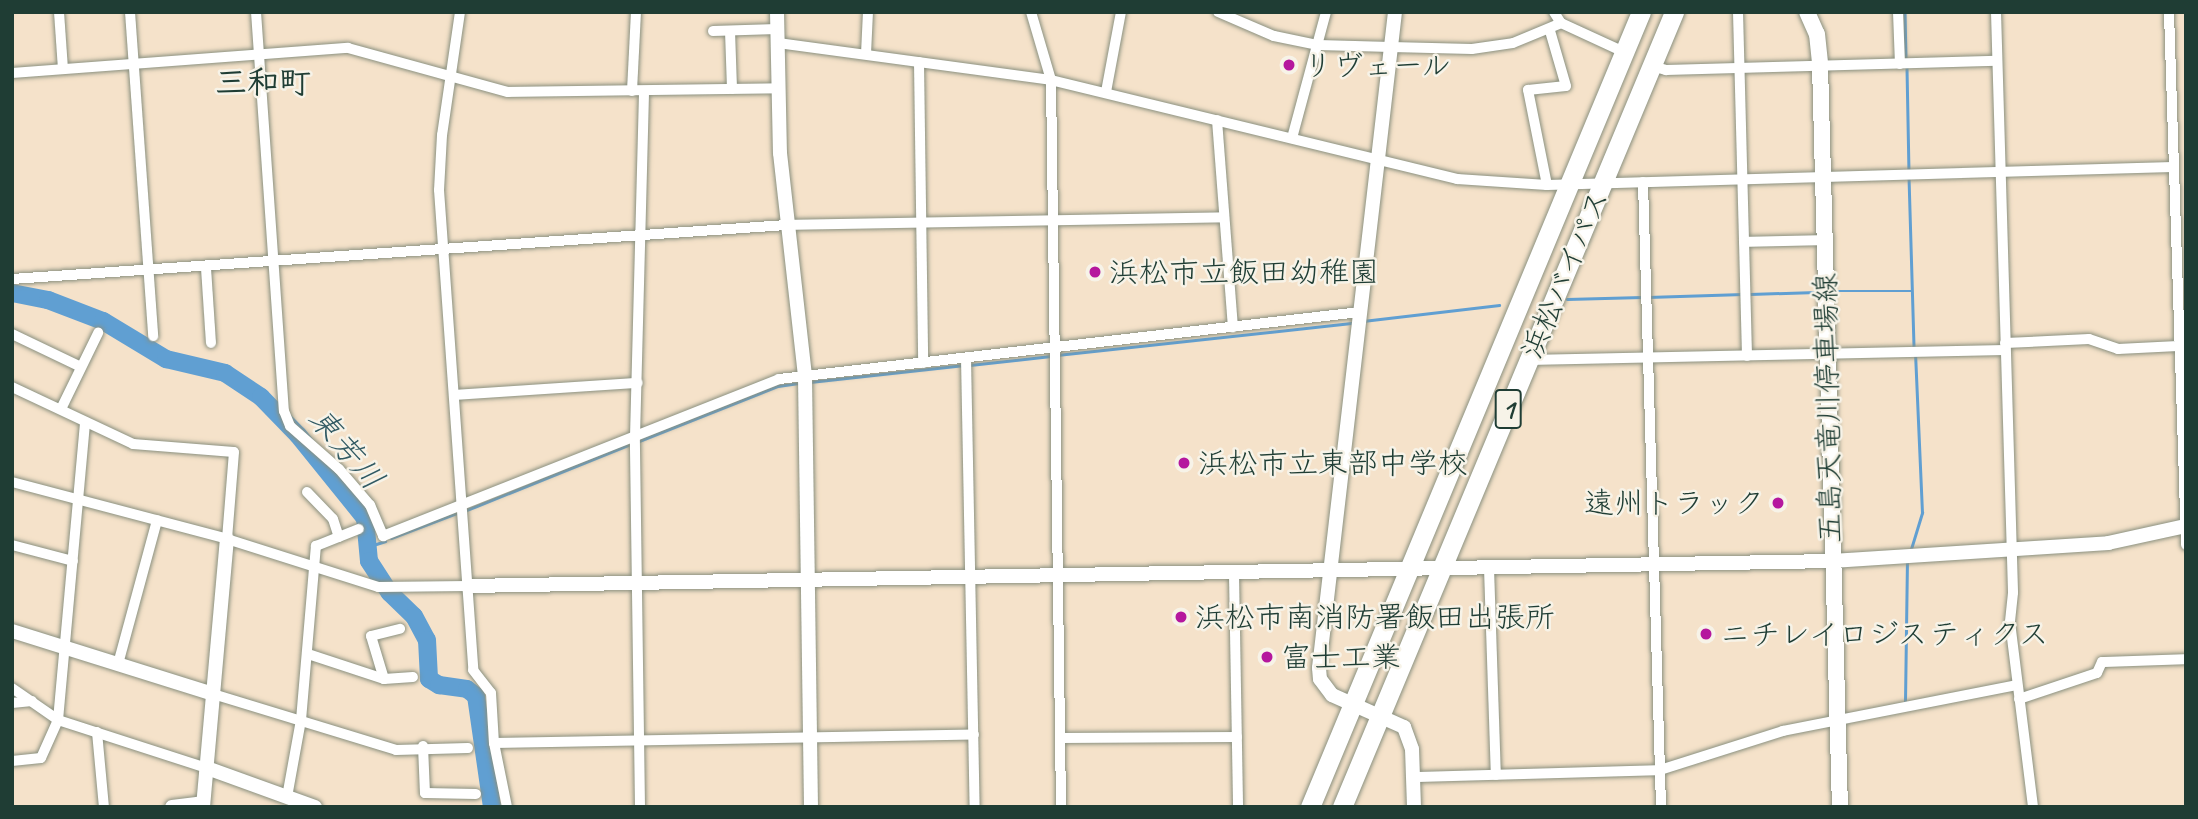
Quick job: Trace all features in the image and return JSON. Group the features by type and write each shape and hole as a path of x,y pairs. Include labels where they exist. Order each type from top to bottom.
{"highway":[{"name":"浜松バイパス","path":"1310,807 1353,706 1404,572 1641,12"},
{"name":"浜松バイパス","path":"1342,807 1674,12"}],"main road":[{"name":"五島天竜川停車場線","path":"1807,12 1817,34 1820,65 1840,807"}],"street":[{"path":"59,12 63,69"},
{"path":"130,12 153,336"},
{"path":"256,12 282,388 290,426 355,486 370,505 383,536 779,379 1360,312"},
{"path":"460,12 440,158 444,251 473,670 491,693 494,743 507,807"},
{"path":"632,91 636,12"},
{"path":"777,12 778,88 786,225 805,377 811,807"},
{"path":"866,54 868,12"},
{"path":"1031,12 1051,80 1061,807"},
{"path":"1106,92 1121,12"},
{"path":"1219,12 1274,36 1318,45 1472,49 1550,31 1561,23"},
{"path":"1292,138 1326,12"},
{"path":"1395,12 1328,573 1320,679 1332,695 1404,727 1410,737 1414,807"},
{"path":"1554,12 1561,23 1624,52"},
{"path":"1738,12 1747,356"},
{"path":"1898,12 1900,64"},
{"path":"1996,12 2010,622 2033,807"},
{"path":"2169,12 2186,545"},
{"path":"730,30 732,89"},
{"path":"713,31 730,30 778,36 866,54 1051,80 1457,179 1547,185 2173,167"},
{"path":"1547,185 1528,90 1566,86 1550,31"},
{"path":"12,73 348,48 508,92 778,88"},
{"path":"1652,66 1666,70 1997,61"},
{"path":"919,62 923,363"},
{"path":"639,807 635,437 644,90"},
{"path":"1217,120 1233,327"},
{"path":"1643,182 1661,807"},
{"path":"12,279 273,264 786,225 1224,217"},
{"path":"1744,242 1825,240"},
{"path":"206,268 211,343"},
{"path":"61,409 98,333"},
{"path":"12,334 81,367"},
{"path":"1528,360 1828,355 2089,339 2118,349 2178,346"},
{"path":"966,358 975,807"},
{"path":"456,396 638,383"},
{"path":"12,387 133,444 233,452 203,805 172,807"},
{"path":"12,761 41,758 58,720 85,422"},
{"path":"12,482 227,540 377,587 1404,572 1832,561 2108,543 2185,527"},
{"path":"307,492 333,519 339,537"},
{"path":"118,664 156,520"},
{"path":"283,800 301,720 316,546 359,529"},
{"path":"12,545 73,561"},
{"path":"1489,568 1496,775"},
{"path":"1234,574 1238,807"},
{"path":"384,679 371,636 400,629"},
{"path":"12,631 396,750 422,746 468,748"},
{"path":"308,654 384,679 413,677"},
{"path":"2019,699 2097,673 2102,662 2186,659"},
{"path":"1414,777 1660,770 1837,719 2017,685"},
{"path":"12,688 58,720 207,768 283,800 314,807"},
{"path":"12,703 32,701"},
{"path":"97,732 104,807"},
{"path":"494,743 974,735"},
{"path":"1060,738 1237,737"},
{"path":"422,746 425,793 476,794"}],"waterway":[{"path":"1905,12 1906,61"},
{"path":"1907,68 1909,170"},
{"path":"1909,177 1914,348"},
{"path":"1834,291 1911,291"},
{"path":"1750,294 1816,292"},
{"name":"東芳川","path":"12,293 48,300 103,321 166,359 225,373 261,397 298,435 365,518 369,561 390,593 414,616 427,640 429,679 439,685 467,689 476,696 492,807"},
{"path":"1648,297 1743,294"},
{"path":"1567,299 1642,297"},
{"path":"1363,321 1499,305"},
{"path":"1057,355 1353,323"},
{"path":"1911,549 1922,513 1915,355"},
{"path":"970,365 1051,356"},
{"path":"810,382 964,365"},
{"path":"639,441 778,386 800,383"},
{"path":"467,510 633,443"},
{"path":"391,538 457,513"},
{"path":"367,547 385,541"},
{"path":"1905,702 1907,562"}],"place":[{"name":"リヴェール","path":"1289,65"},
{"name":"浜松市立飯田幼稚園","path":"1095,272"},
{"name":"浜松市立東部中学校","path":"1184,463"},
{"name":"遠州トラック","path":"1778,503"},
{"name":"浜松市南消防署飯田出張所","path":"1181,617"},
{"name":"ニチレイロジスティクス","path":"1706,634"},
{"name":"富士工業","path":"1267,657"}],"district":[{"name":"三和町","path":"263,83"}]}
